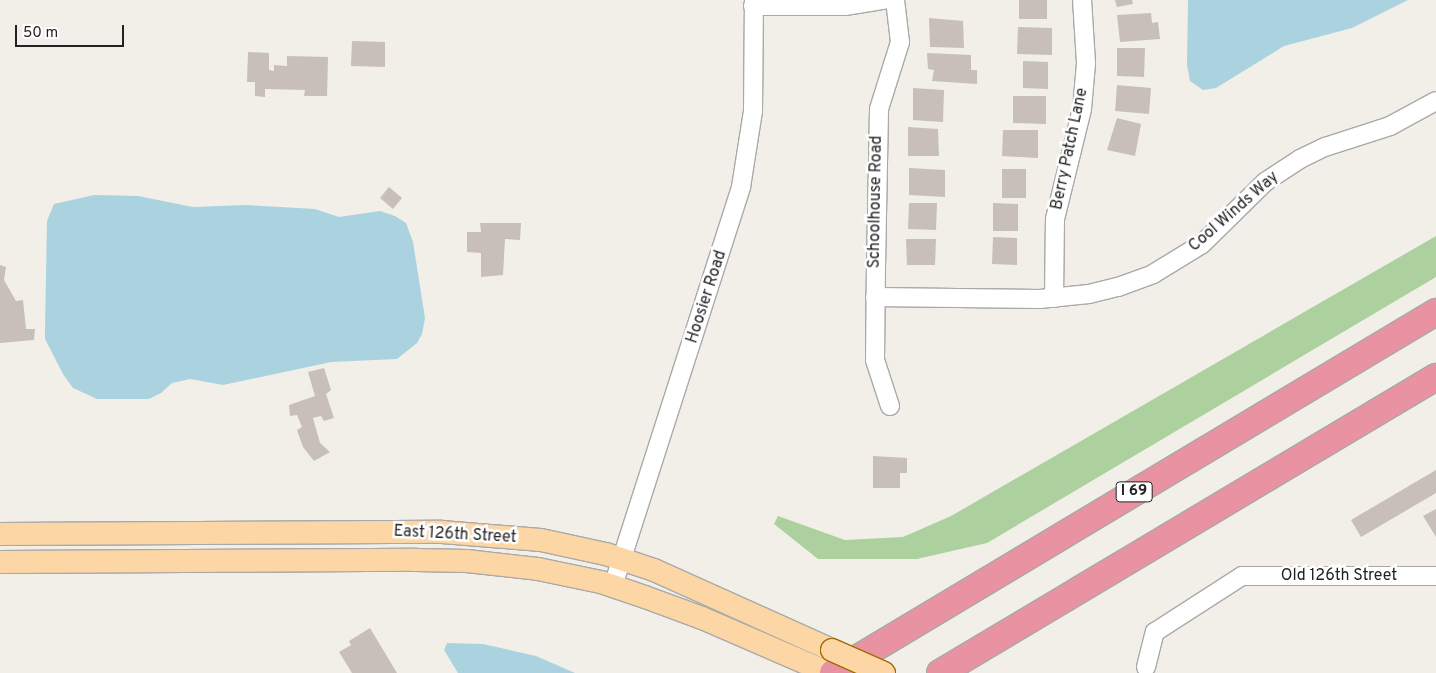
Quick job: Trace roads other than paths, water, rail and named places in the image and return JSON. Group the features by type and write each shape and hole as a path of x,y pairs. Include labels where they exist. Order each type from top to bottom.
{"highway":[{"name":"I 69","path":"826,665 1436,312"},
{"path":"940,673 1436,377"}],"main road":[{"name":"East 126th Street","path":"0,534 442,532 541,540 621,558 686,582 826,665"},
{"name":"East 126th Street","path":"0,562 467,561 538,569 613,586 826,665 884,673"}],"street":[{"path":"754,3 845,6 884,0"},
{"name":"Schoolhouse Road","path":"890,406 875,360 875,296 880,99 900,42 894,0"},
{"name":"Berry Patch Lane","path":"1054,298 1056,219 1084,91 1086,38 1082,0"},
{"name":"Hoosier Road","path":"613,586 741,187 753,111 754,3"},
{"name":"Cool Winds Way","path":"875,296 1054,298 1098,293 1153,274 1202,244 1265,182 1300,159 1325,147 1390,126 1436,101"},
{"name":"Old 126th Street","path":"1146,666 1154,632 1242,576 1436,576"}],"water":[{"path":"1188,0 1408,0 1352,28 1284,46 1216,88 1203,90 1190,81 1187,65"},
{"path":"94,195 138,196 193,207 246,205 315,209 339,217 380,211 395,216 406,223 413,242 425,318 422,334 417,343 397,359 331,362 223,385 190,379 172,383 161,393 149,399 97,399 73,388 63,374 45,339 47,221 54,204"},
{"path":"447,643 483,644 536,656 575,673 458,673 444,650"}]}
